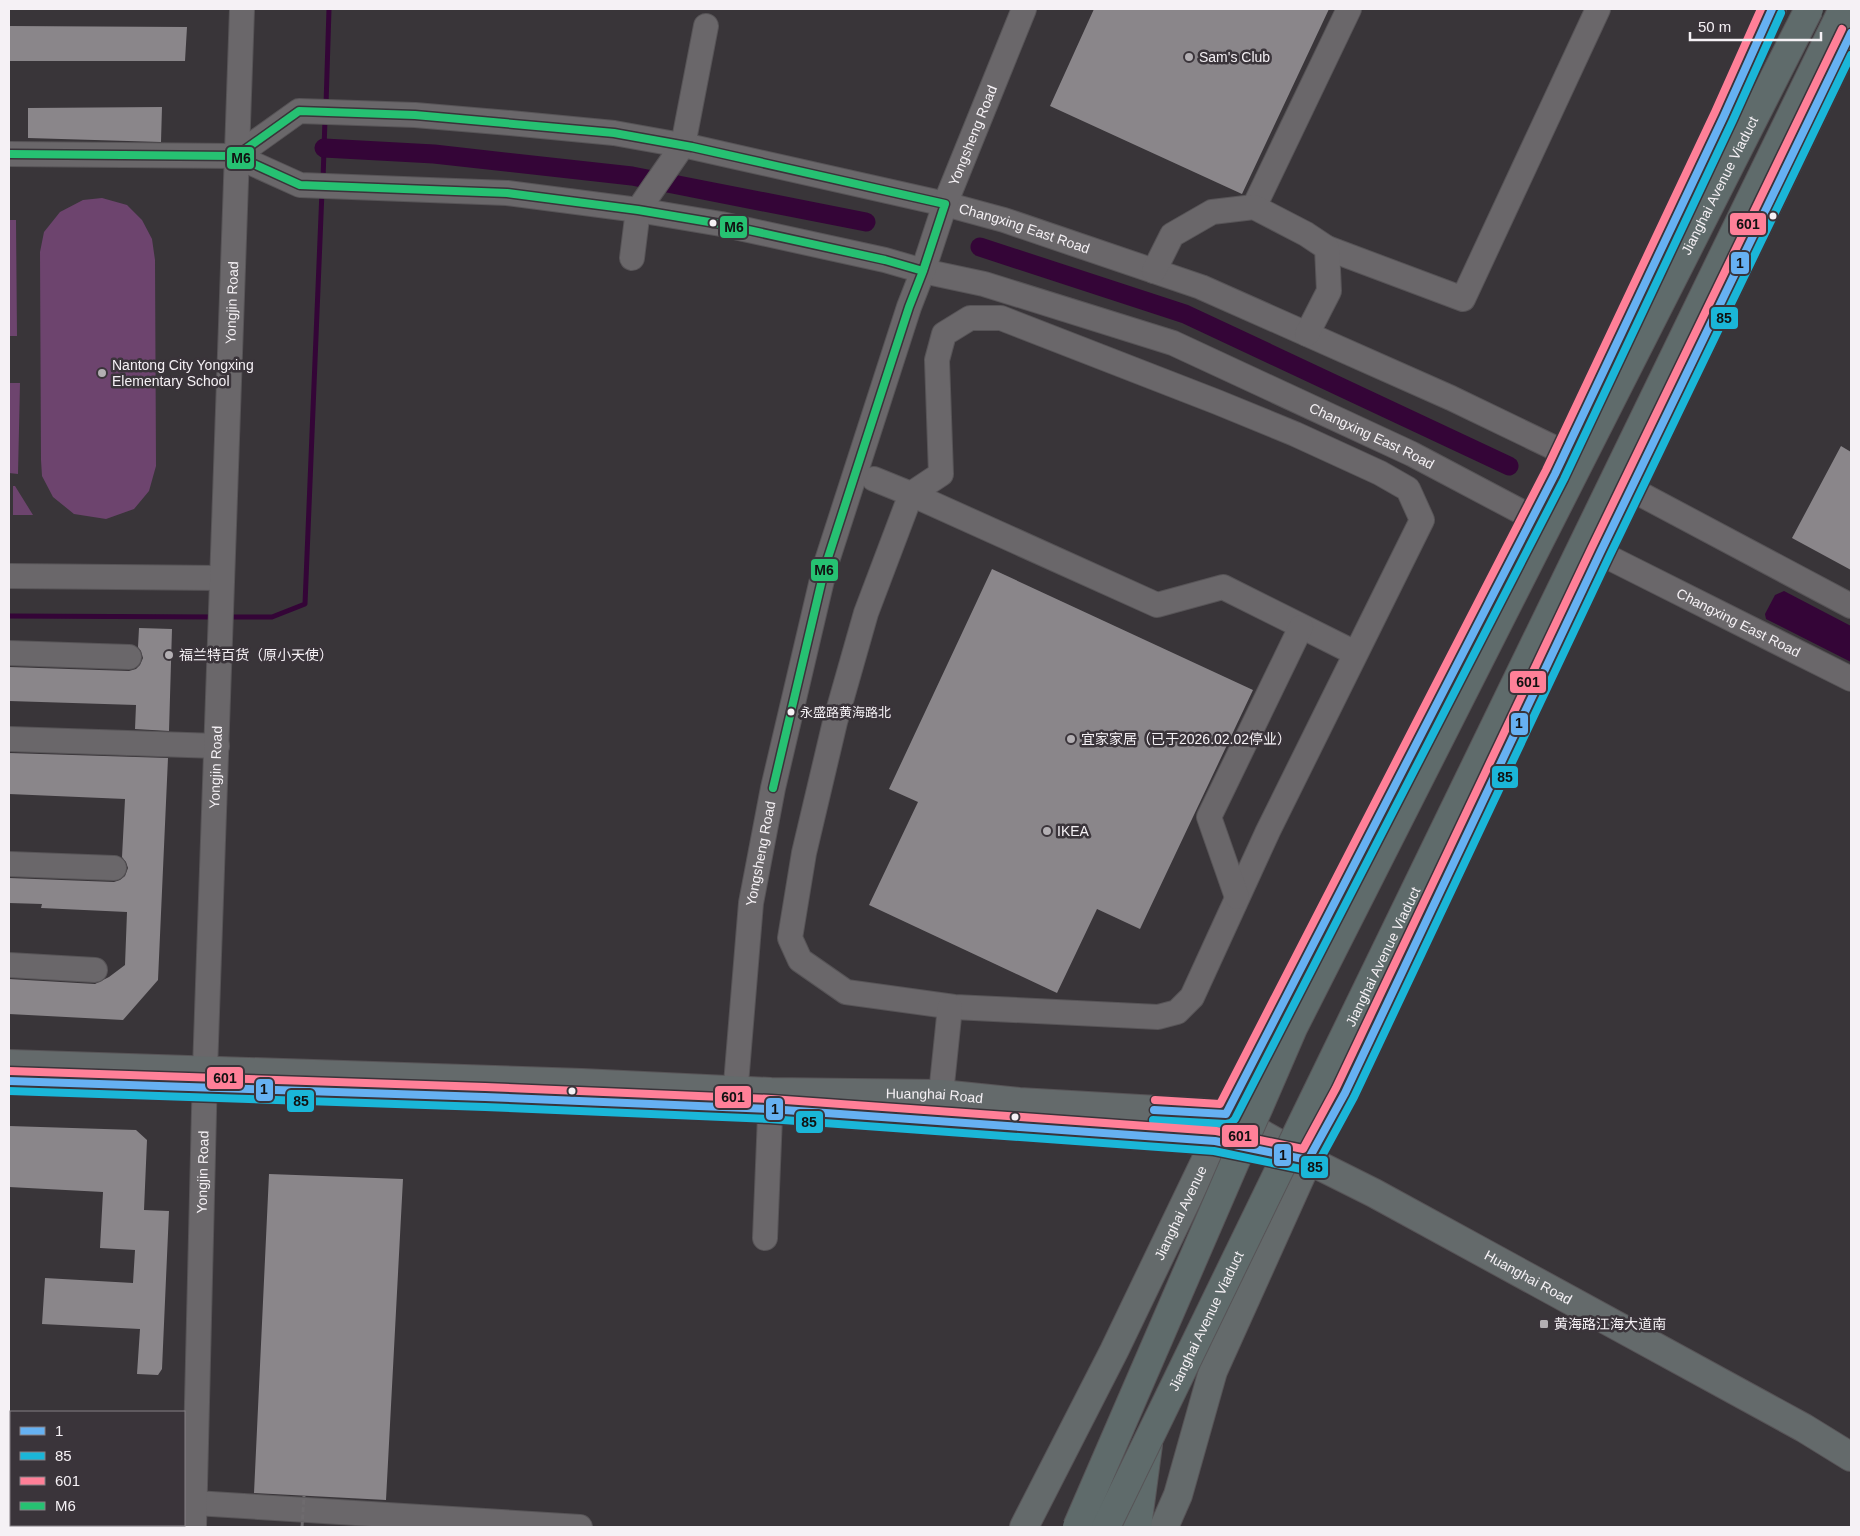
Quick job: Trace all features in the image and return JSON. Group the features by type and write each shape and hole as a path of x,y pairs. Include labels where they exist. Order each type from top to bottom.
{"highway":[{"name":"Jianghai Avenue Viaduct","path":"1077,1527 1293,1028 1809,9"},
{"name":"Jianghai Avenue Viaduct","path":"1106,1527 1843,9"},
{"path":"1137,1527 1150,1435"}],"main road":[{"name":"Jianghai Avenue","path":"1024,1527 1114,1351 1215,1141 1226,1114 1533,518 1724,116 1772,9"},
{"path":"1164,1527 1178,1496 1212,1371 1308,1160 1345,1093 1600,553 1851,33"},
{"name":"Huanghai Road","path":"9,1064 205,1078 771,1101 1215,1141 1308,1160"},
{"name":"Huanghai Road","path":"9,1080 205,1078"},
{"name":"Huanghai Road","path":"771,1101 941,1094 1019,1102 1226,1114 1796,1423 1851,1457"}],"street":[{"name":"Yongjin Road","path":"194,1527 205,1078 242,9"},
{"name":"Yongsheng Road","path":"735,1099 751,903 773,788 826,567 945,204 1024,9"},
{"path":"1254,207 1348,9"},
{"path":"1154,271 1172,235 1212,212 1254,207 1306,234 1327,248 1463,299 1598,9"},
{"path":"632,258 638,210 683,145 706,26"},
{"name":"Changxing East Road","path":"236,156 299,111 415,116 614,133 683,145 945,204 1004,220 1201,287 1451,398 1565,453"},
{"path":"9,154 236,156"},
{"name":"Changxing East Road","path":"236,156 300,185 507,193 638,210 731,226 984,284 1173,344 1412,454 1533,518"},
{"path":"1307,334 1328,291 1327,248"},
{"path":"970,318 1001,318 1295,434 1380,473 1408,489 1422,520 1237,897 1192,996 1177,1012 1158,1017 950,1007 846,992 800,960 790,938 804,853 835,722 866,613 911,494 941,474 937,360 944,334 970,318"},
{"path":"874,479 1157,605 1223,587 1356,653"},
{"path":"1631,489 1851,606"},
{"name":"Changxing East Road","path":"1600,553 1851,679"},
{"path":"9,576 222,585"},
{"path":"1237,897 1209,818 1301,627"},
{"path":"9,653 129,657"},
{"path":"9,739 217,746"},
{"path":"9,864 114,868"},
{"path":"9,965 95,970"},
{"path":"941,1094 950,1007"},
{"path":"765,1238 771,1101"},
{"path":"195,1502 580,1527"}],"path":[{"path":"302,1527 304,1496"}],"shaded area":[{"path":"102,198 127,205 142,220 152,239 155,260 156,466 149,491 134,509 106,519 74,514 53,497 42,476 41,460 40,252 44,232 60,212 83,200"},
{"path":"9,220 16,220 17,336 9,336"},
{"path":"9,383 20,383 18,474 9,473"},
{"path":"13,486 15,486 33,515 13,515"},
{"path":"1784,591 1851,626 1851,662 1766,619 1765,614 1775,595"}],"building":[{"name":"Sam's Club","path":"1094,9 1329,9 1242,194 1050,106"},
{"path":"9,26 187,27 185,61 9,61"},
{"path":"162,107 161,142 28,138 28,108"},
{"path":"1841,446 1851,452 1851,570 1792,538"},
{"name":"宜家家居（已于2026.02.02停业）","path":"992,569 1253,690 1140,929 1097,909 1057,993 869,905 918,802 889,789"},
{"path":"139,628 172,629 169,731 135,729 136,705 9,701 9,667 129,671 136,669 143,658 138,647"},
{"path":"9,753 168,758 158,980 123,1020 9,1014 9,979 95,984 109,977 125,965 127,912 41,908 42,904 9,903 9,878 114,882 125,876 128,868 122,857 125,799 9,794"},
{"path":"9,1126 136,1130 147,1140 144,1210 169,1211 162,1369 158,1375 137,1374 140,1329 42,1324 45,1278 133,1283 135,1250 100,1248 103,1192 9,1187"},
{"path":"269,1174 403,1179 386,1500 254,1493"}],"waterway":[{"path":"326,105 329,9"},
{"path":"323,180 325,119"},
{"path":"324,148 434,154 632,176 866,222"},
{"path":"227,617 272,617 305,604 322,191"},
{"path":"980,247 1185,314 1509,466"},
{"path":"9,616 216,617"}],"transit line":[{"name":"601","path":"1155,1100 1220,1104 1546,470 1715,112 1761,9"},
{"name":"1","path":"1154,1110 1226,1114 1555,474 1724,116 1772,9"},
{"name":"85","path":"1153,1120 1226,1124 1231,1123 1235,1119 1564,479 1733,120 1781,13"},
{"name":"601","path":"9,1071 771,1099 1216,1131 1303,1149 1336,1088 1591,549 1842,29"},
{"name":"1","path":"9,1081 485,1097 770,1109 1215,1141 1308,1160 1345,1093 1600,553 1851,33"},
{"name":"85","path":"9,1091 485,1107 769,1119 1214,1151 1306,1170 1312,1169 1317,1165 1354,1097 1609,557 1851,55"},
{"name":"M6","path":"236,156 299,111 415,115 614,133 692,147 945,204 909,307 825,567 773,788"},
{"name":"M6","path":"9,154 236,156 300,185 507,193 638,210 721,224 885,260 923,271"}],"place":[{"name":"Sam's Club","path":"1189,57"},
{"name":"Nantong City Yongxing Elementary School","path":"102,373"},
{"name":"福兰特百货（原小天使）","path":"169,655"},
{"name":"永盛路黄海路北","path":"791,712"},
{"name":"宜家家居（已于2026.02.02停业）","path":"1071,739"},
{"name":"IKEA","path":"1047,831"},
{"name":"黄海路江海大道南","path":"1544,1324"}]}
